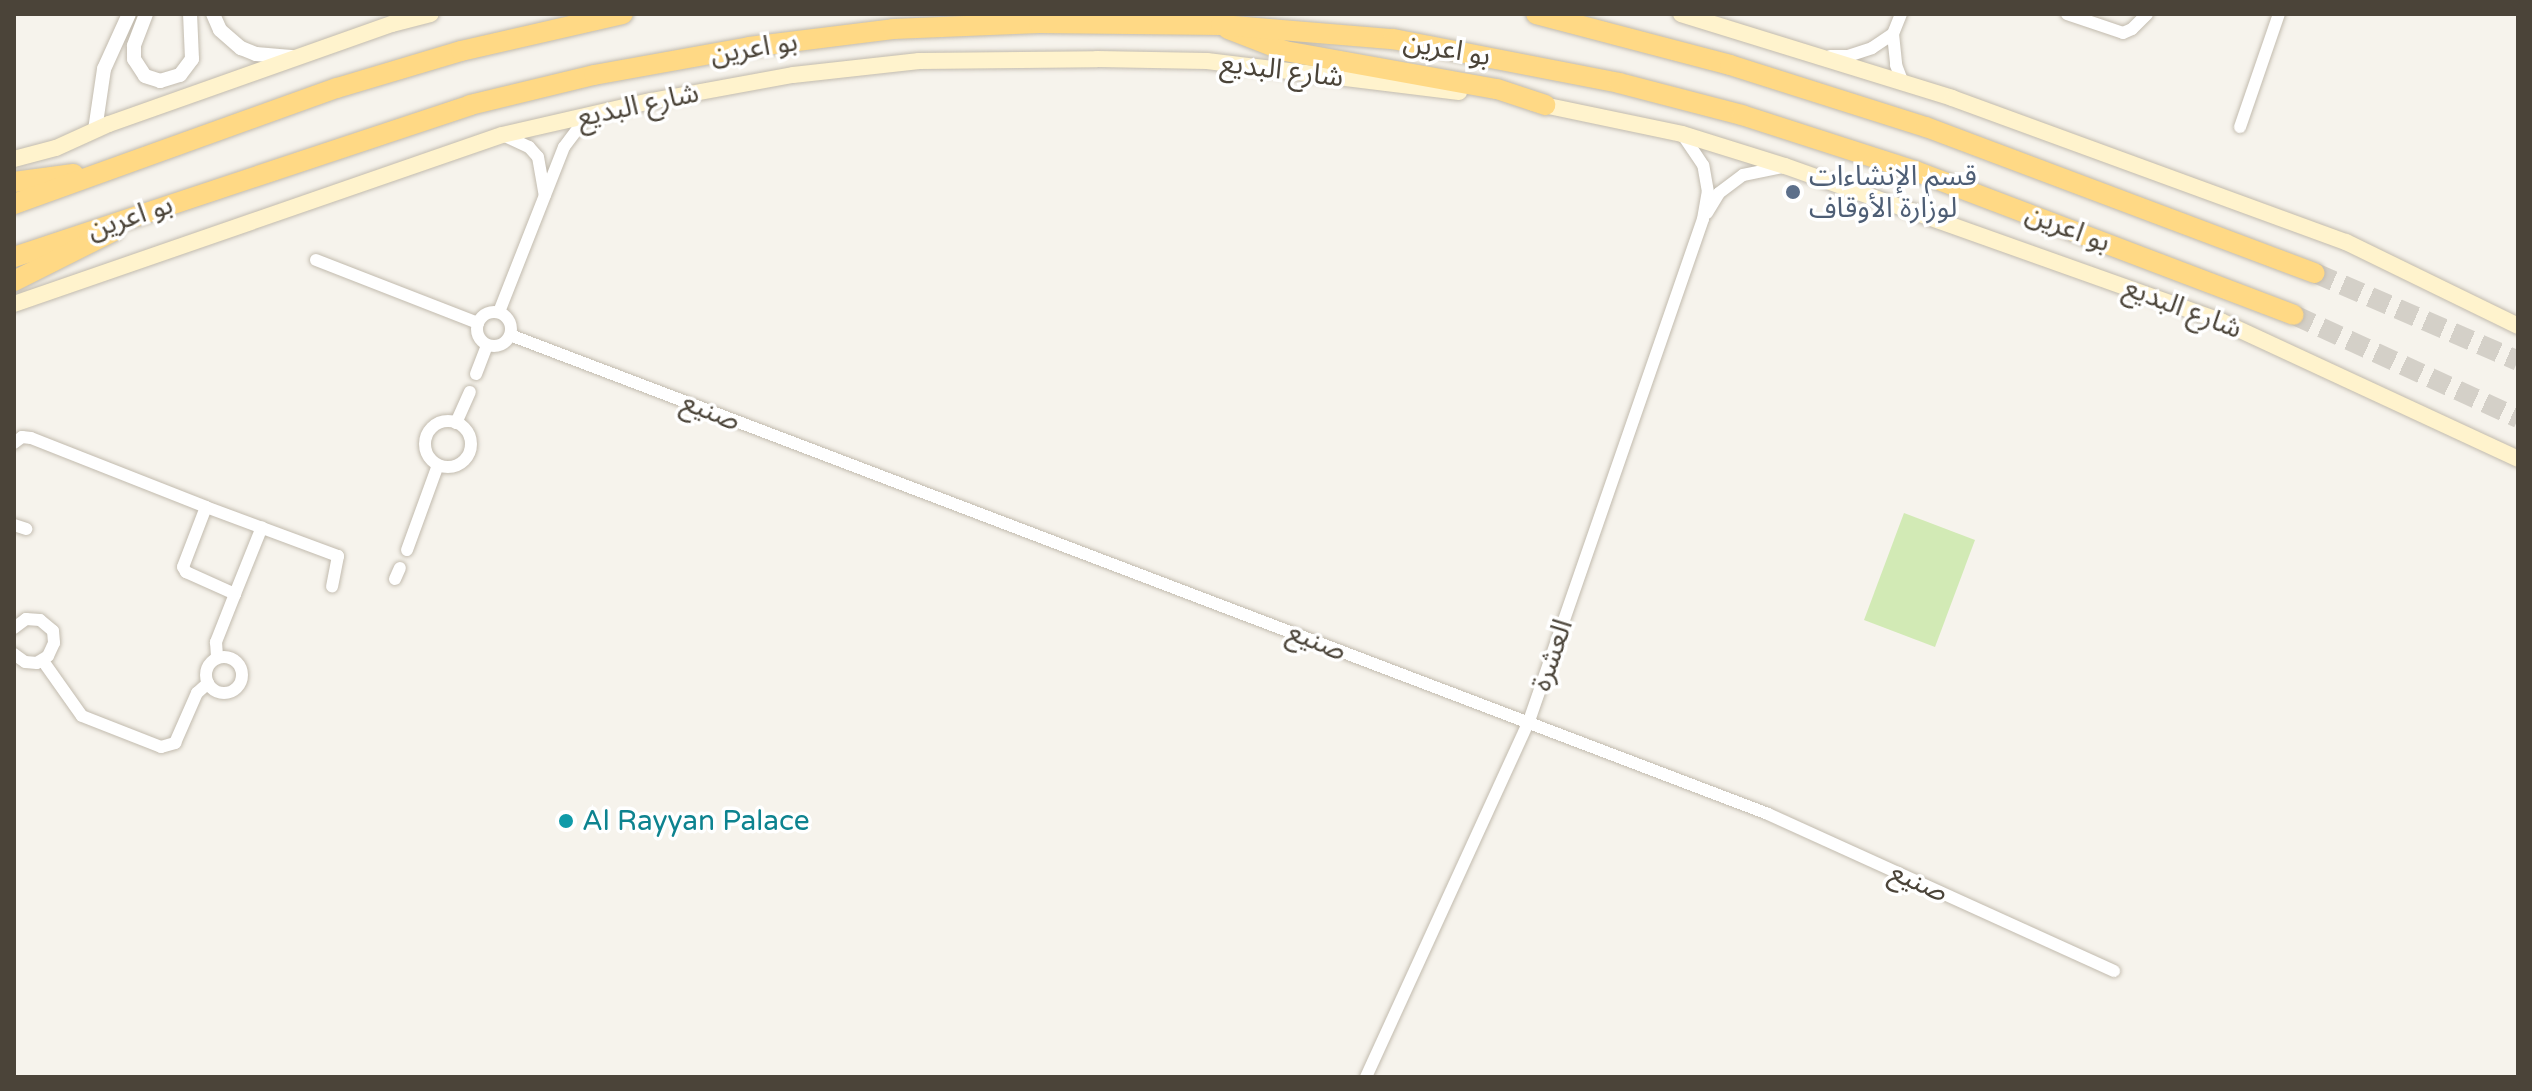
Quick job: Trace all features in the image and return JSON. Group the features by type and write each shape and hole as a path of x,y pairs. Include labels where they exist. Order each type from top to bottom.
{"highway":[{"name":"بو اعرين","path":"14,204 364,79 461,51 623,14"},
{"name":"بو اعرين","path":"1536,14 1730,65 1926,127 2315,273"},
{"name":"بو اعرين","path":"14,257 470,105 594,75 836,35 966,24 1221,25 1393,39 1619,83 1742,115 1915,171 2294,315"},
{"path":"1221,25 1255,42 1285,51 1488,87 1545,105"},
{"path":"14,182 97,173"},
{"path":"14,281 79,251 135,215"}],"main road":[{"path":"14,159 56,148 95,130 299,57 431,14"},
{"path":"1681,14 1903,83 2346,242 2518,326"},
{"name":"شارع البديع","path":"14,304 502,135 587,116 793,75 919,61 1207,61 1414,85 1545,105 1682,134 1785,166 2221,321 2518,459"},
{"path":"2491,446 2518,449"}],"street":[{"path":"95,130 104,69 129,14"},
{"path":"146,14 134,56 143,74 160,81 180,75 192,59 190,14"},
{"path":"213,14 220,30 241,48 256,54 299,57"},
{"path":"1901,14 1893,34 1896,65 1903,83"},
{"path":"2067,14 2123,33 2132,29 2147,14"},
{"path":"2240,127 2279,14"},
{"path":"1823,56 1848,56 1872,48 1893,34"},
{"path":"499,312 567,140 587,116"},
{"name":"العشرة","path":"1366,1077 1529,721 1703,219 1708,192 1703,165 1682,134"},
{"path":"502,135 524,144 538,157 544,174 545,199"},
{"name":"العشرة","path":"1703,219 1719,193 1743,175 1785,166"},
{"path":"316,260 478,323"},
{"path":"499,312 511,323 510,335 501,345 487,345 478,336 478,323 486,313 499,312"},
{"name":"صنيع","path":"510,335 1768,814 2114,971"},
{"path":"476,374 487,345"},
{"path":"456,423 470,392"},
{"path":"438,423 456,423 470,438 470,448 459,465 438,465 426,453 426,436 438,423"},
{"path":"14,443 22,437 31,438 338,556 332,586"},
{"path":"407,550 438,465"},
{"path":"206,507 184,570 235,594"},
{"path":"217,657 229,656 239,663 242,679 235,690 223,693 208,683 206,671 217,657 216,642 262,527"},
{"path":"14,628 20,622 34,619 53,631 52,650 43,661 25,662 14,654"},
{"path":"43,661 82,716 161,747 175,743 197,693 208,683"}],"green space":[{"path":"1904,513 1975,540 1935,647 1864,620"}],"tunnel":[{"path":"2315,273 2518,361"},
{"path":"2294,315 2518,418"}],"place":[{"name":"قسم الإنشاءات لوزارة الأوقاف","path":"1793,192"},
{"name":"Al Rayyan Palace","path":"566,821"}]}
